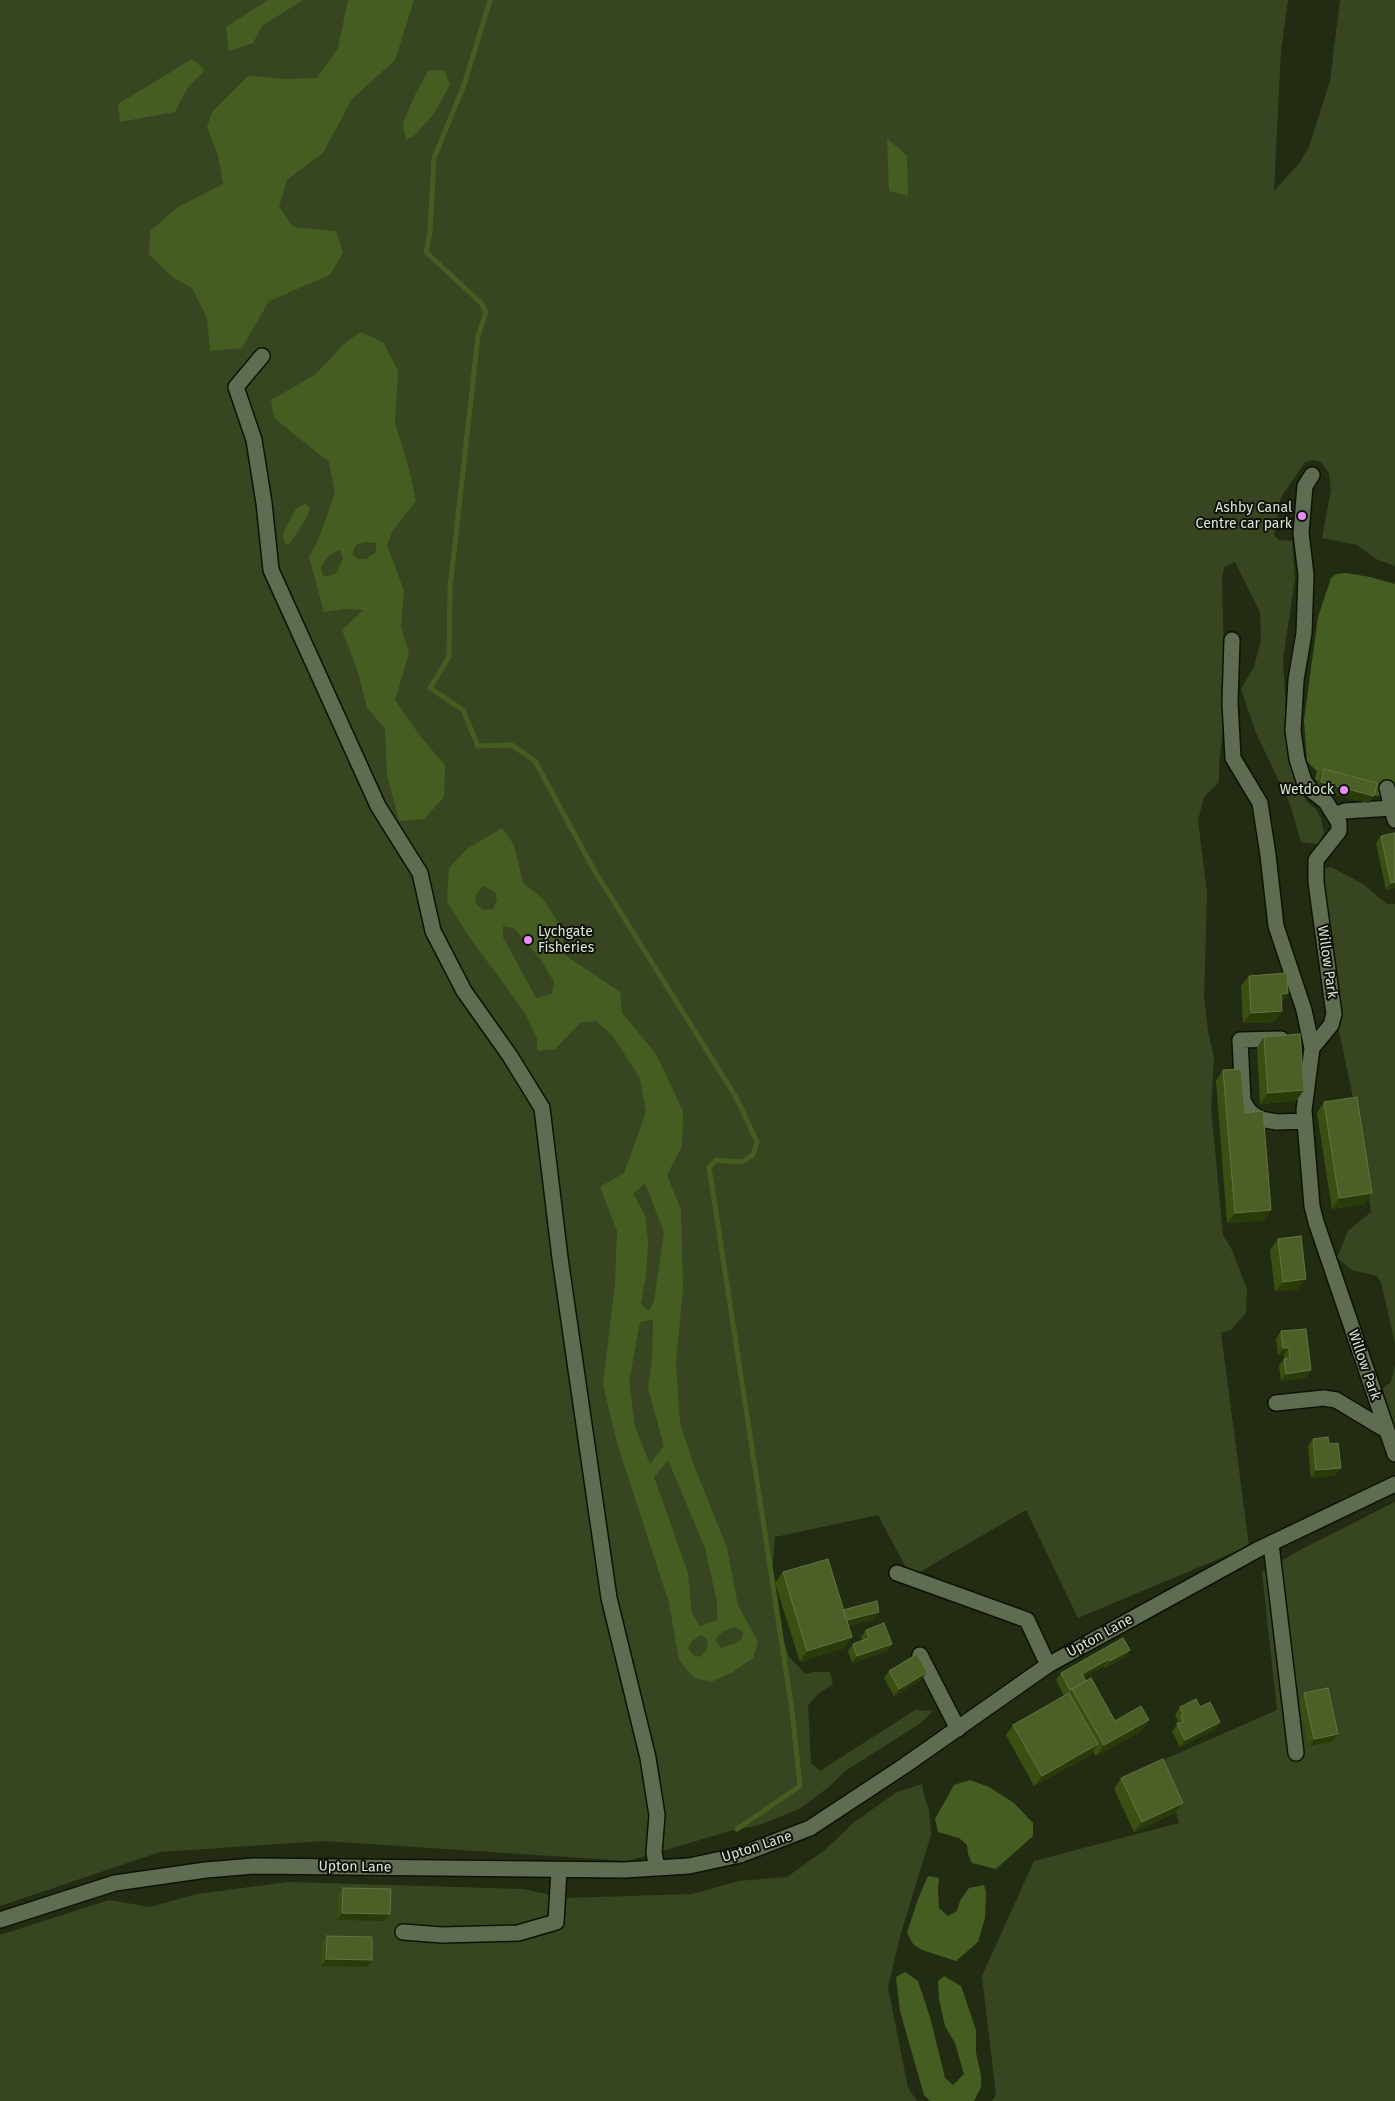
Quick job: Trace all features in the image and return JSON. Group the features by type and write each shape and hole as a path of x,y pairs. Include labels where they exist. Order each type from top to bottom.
{"street":[{"path":"262,356 236,386 254,440 264,503 271,570 378,806 420,873 433,931 464,990 510,1056 542,1108 563,1277 609,1598 648,1758 657,1815 654,1853 657,1868"},
{"path":"1312,475 1305,486 1301,533 1306,575 1304,633 1296,680 1293,731 1298,759 1304,781 1311,790 1326,802 1334,814 1345,811 1394,814 1387,788"},
{"path":"1232,640 1230,702 1233,758 1260,803 1276,926 1304,1010 1311,1043 1240,1040 1241,1094 1246,1108 1260,1119 1269,1121 1305,1121"},
{"name":"Willow Park","path":"1334,814 1339,823 1338,831 1316,860 1316,882 1334,1014 1330,1025 1311,1043 1304,1110 1312,1206 1395,1454"},
{"path":"1276,1404 1324,1398 1336,1400 1386,1430"},
{"name":"Upton Lane","path":"0,1920 115,1883 206,1870 254,1866 624,1870 689,1866 740,1855 810,1828 958,1729 1048,1664 1264,1547 1395,1484"},
{"path":"1264,1547 1296,1752"},
{"path":"897,1573 1027,1620 1048,1664"},
{"path":"920,1655 958,1729"},
{"path":"403,1932 442,1935 518,1933 556,1922 559,1870"}],"shaded area":[{"path":"0,0 1288,0 1281,51 1274,191 1300,162 1309,147 1330,81 1340,0 1395,0 1395,566 1378,560 1357,545 1322,538 1331,490 1329,473 1321,462 1312,460 1305,462 1281,497 1274,535 1279,540 1292,541 1295,578 1283,660 1286,713 1294,775 1307,802 1316,809 1321,819 1324,833 1318,844 1301,842 1290,804 1256,733 1241,689 1254,667 1261,640 1260,612 1235,562 1224,567 1222,579 1225,711 1219,782 1204,797 1198,820 1207,894 1204,997 1208,1031 1214,1058 1211,1108 1223,1235 1231,1248 1247,1289 1246,1313 1231,1330 1221,1333 1249,1546 1078,1618 1026,1510 911,1577 878,1515 775,1537 772,1573 780,1629 789,1657 805,1674 830,1672 833,1684 818,1694 808,1705 811,1763 820,1771 915,1710 933,1711 918,1725 845,1771 829,1787 799,1809 757,1826 737,1829 628,1861 324,1841 160,1852 0,1906"},
{"path":"268,0 303,0 262,26 253,43 229,51 226,27"},
{"path":"348,0 414,0 395,60 352,99 323,153 287,180 279,207 293,227 336,231 343,252 330,275 269,301 242,348 210,351 207,318 192,288 172,277 149,254 150,231 178,207 223,184 218,155 207,127 212,112 248,76 287,79 317,78 338,48"},
{"path":"192,59 205,70 188,87 175,112 120,122 118,104"},
{"path":"444,70 450,85 433,115 414,136 406,140 403,123 428,71"},
{"path":"887,138 907,156 908,196 889,191"},
{"path":"360,332 383,342 398,371 395,423 409,469 416,501 393,530 387,545 404,591 401,627 409,653 395,700 420,736 445,765 444,797 424,819 399,821 387,774 385,729 367,708 357,669 342,630 363,610 344,609 324,612 309,557 318,540 335,493 329,462 274,418 271,400 316,374 344,344","holes":["365,542 376,543 376,552 366,559 358,559 352,554 356,545","340,550 343,559 336,573 326,577 322,574 321,567 329,555"]},
{"path":"306,503 310,509 307,517 289,545 284,542 283,533 296,509"},
{"path":"1346,573 1395,584 1395,828 1386,798 1315,780 1317,771 1307,762 1304,720 1318,617 1331,578 1336,574"},
{"path":"502,828 514,845 523,883 542,898 561,926 565,955 620,992 622,1013 656,1054 683,1111 682,1146 667,1175 681,1210 683,1289 676,1362 680,1423 693,1463 727,1548 738,1605 758,1642 753,1658 733,1672 711,1682 694,1678 679,1660 669,1603 618,1446 603,1385 615,1283 617,1231 600,1187 624,1173 646,1112 640,1078 612,1035 596,1021 580,1023 555,1049 537,1051 537,1038 525,1013 468,935 447,901 449,868 467,849","holes":["483,886 495,892 497,900 493,909 483,910 475,903 476,895","503,926 514,928 541,960 554,982 552,994 536,998 503,937","645,1183 664,1232 654,1301 649,1311 641,1304 646,1274 648,1242 645,1215 633,1194","653,1320 652,1361 648,1388 664,1446 650,1464 635,1427 629,1382 640,1322","668,1460 705,1548 717,1602 717,1620 700,1626 692,1614 688,1573 654,1477","735,1627 743,1632 742,1639 721,1648 715,1640 722,1632","701,1635 708,1640 707,1649 701,1657 693,1655 688,1648 692,1641"]},
{"path":"1331,867 1363,884 1387,904 1395,904 1395,1343 1381,1282 1377,1276 1352,1270 1337,1258 1348,1231 1371,1212 1359,1126 1338,1026 1323,894 1323,868"},
{"path":"1395,1365 1395,1434 1378,1393 1391,1382"},
{"path":"1395,1502 1395,2101 992,2101 996,2095 982,1976 1034,1861 1179,1823 1161,1761 1277,1710 1262,1572 1302,1549"},
{"path":"970,1780 989,1787 1014,1803 1033,1823 1033,1836 996,1869 972,1863 967,1845 959,1838 938,1832 935,1819 954,1785"},
{"path":"922,1784 929,1810 931,1835 901,1933 888,1987 908,2088 917,2101 0,2101 0,1935 109,1900 150,1907 197,1894 288,1882 523,1889 566,1898 692,1894 739,1881 787,1877 825,1850 853,1823 897,1792"},
{"path":"928,1876 939,1878 939,1908 948,1916 957,1911 960,1901 969,1888 984,1885 986,1892 985,1918 978,1942 956,1961 922,1950 913,1944 907,1933"},
{"path":"905,1972 918,1981 930,2017 945,2078 953,2085 964,2074 955,2043 945,2026 939,1999 938,1981 944,1976 961,1986 976,2030 976,2053 981,2075 981,2087 974,2101 930,2101 924,2095 900,2011 896,1977"}],"building":[{"path":"1324,769 1377,783 1374,796 1321,782"},
{"path":"1395,833 1395,882 1391,883 1381,836"},
{"path":"1287,973 1288,993 1281,994 1282,1011 1251,1013 1249,976"},
{"path":"1300,1034 1304,1090 1268,1093 1264,1037"},
{"path":"1241,1069 1245,1113 1263,1111 1271,1210 1235,1213 1223,1070"},
{"path":"1357,1097 1372,1193 1339,1198 1324,1102"},
{"path":"1301,1236 1306,1279 1283,1282 1278,1239"},
{"path":"1306,1329 1311,1370 1286,1374 1284,1359 1290,1358 1289,1348 1283,1348 1281,1331"},
{"path":"1328,1437 1329,1444 1338,1443 1341,1468 1316,1470 1313,1439"},
{"path":"828,1559 852,1637 807,1651 783,1572"},
{"path":"877,1601 879,1612 846,1620 843,1610"},
{"path":"884,1623 892,1644 857,1656 853,1644 869,1638 866,1630"},
{"path":"1123,1638 1130,1650 1082,1674 1086,1681 1070,1690 1061,1673"},
{"path":"917,1654 927,1672 899,1689 889,1671"},
{"path":"1091,1678 1115,1721 1141,1706 1149,1720 1104,1745 1072,1689"},
{"path":"1328,1688 1338,1734 1314,1739 1304,1693"},
{"path":"1069,1693 1098,1744 1042,1776 1013,1725"},
{"path":"1196,1699 1200,1707 1210,1702 1220,1722 1185,1740 1177,1724 1183,1722 1180,1707"},
{"path":"1163,1759 1183,1803 1142,1822 1121,1778"},
{"path":"343,1888 391,1889 390,1914 342,1913"},
{"path":"327,1936 372,1937 372,1960 326,1959"}],"waterway":[{"path":"490,0 464,85 434,158 430,232 426,252 481,303 486,312 478,336 450,588 449,657 430,688 463,710 478,746 512,745 535,761 594,870 737,1099 757,1142 753,1155 742,1162 716,1160 709,1167 792,1710 800,1786 737,1829"}],"place":[{"name":"Ashby Canal Centre car park","path":"1302,516"},
{"name":"Wetdock","path":"1344,790"},
{"name":"Lychgate Fisheries","path":"528,940"}]}
